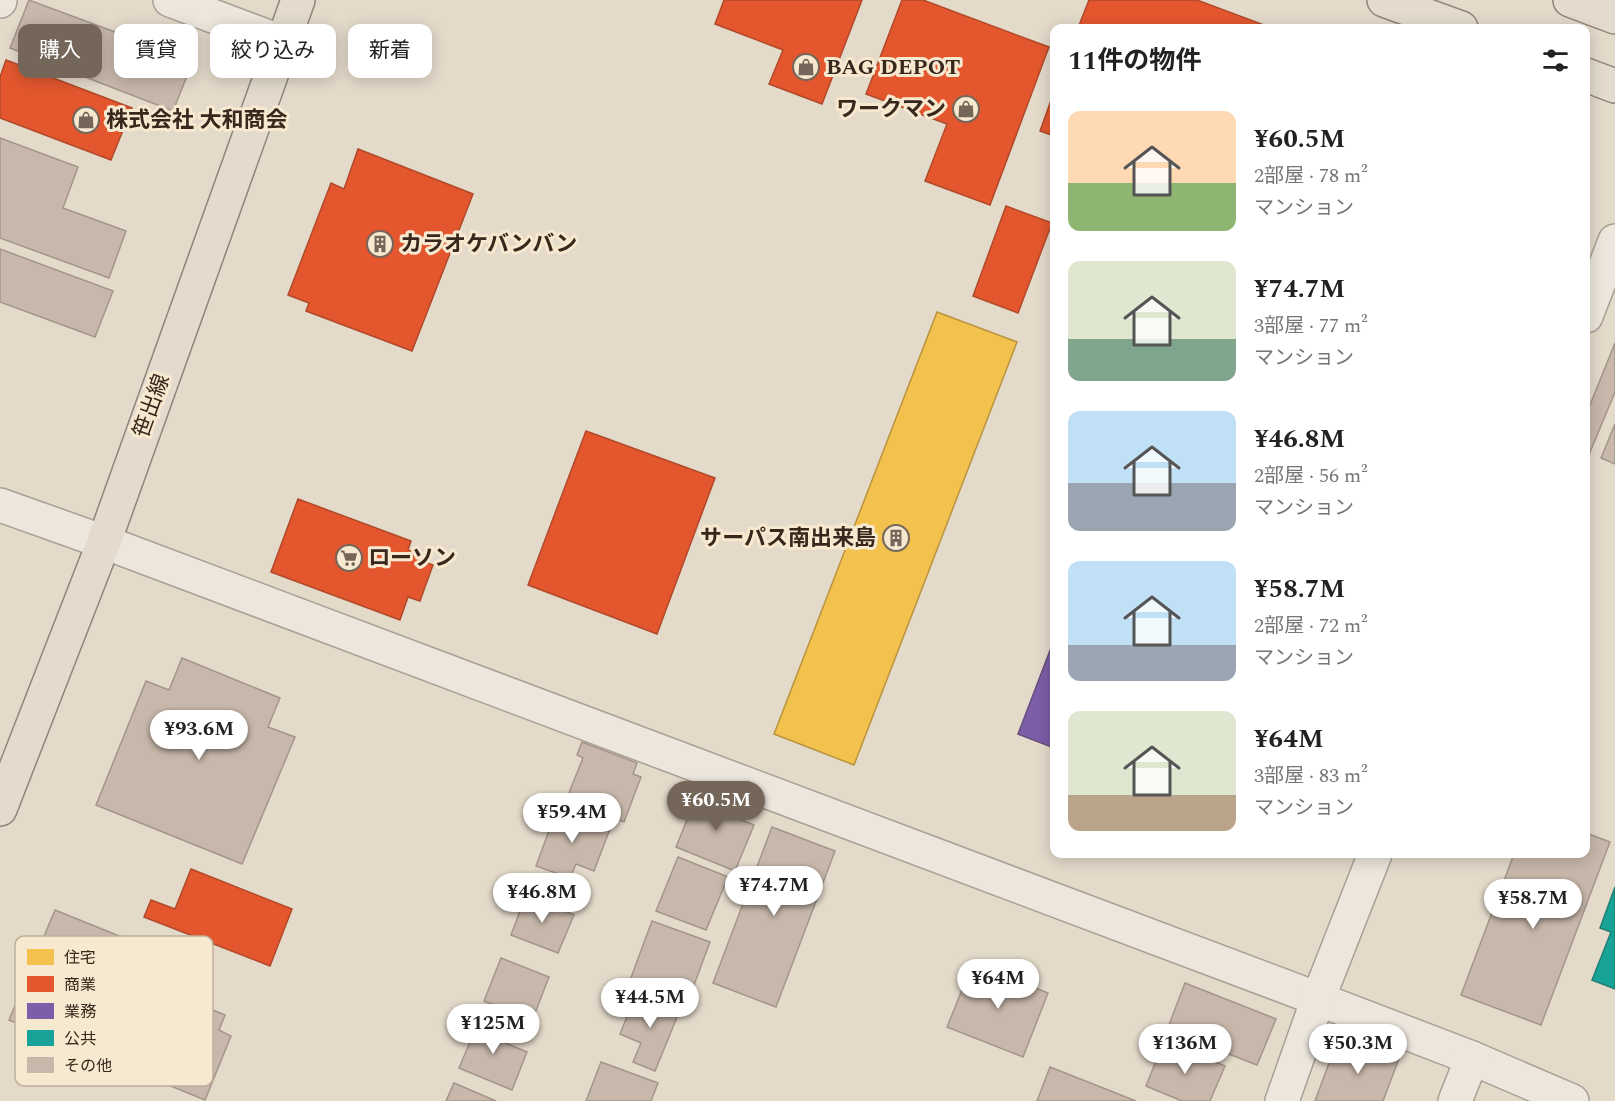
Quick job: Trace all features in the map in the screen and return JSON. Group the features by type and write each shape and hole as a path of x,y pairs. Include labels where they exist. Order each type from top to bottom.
{"main road":[{"name":"笹出線","path":"289,24 298,0"},
{"path":"1384,0 1450,24"},
{"path":"1570,0 1615,17"},
{"path":"1590,77 1615,86"},
{"name":"笹出線","path":"0,809 104,542 269,78"}],"street":[{"path":"170,0 234,24"},
{"path":"1590,306 1615,241"},
{"path":"0,505 104,542 1318,999 1472,1058 1572,1101"},
{"path":"1282,1101 1318,999 1373,858"},
{"path":"1455,1101 1472,1058"}],"building: 住宅":[{"name":"サーパス南出来島","path":"937,312 1017,342 854,765 774,734"}],"building: 商業":[{"name":"BAG DEPOT","path":"724,0 862,0 822,104 769,84 783,50 715,24"},
{"name":"ワークマン","path":"902,0 923,0 1049,47 990,205 925,181 947,124 866,94"},
{"path":"1089,0 1197,0 1261,24 1080,24"},
{"path":"6,60 18,65 18,78 53,78 132,108 111,160 0,118 0,77"},
{"path":"1050,103 1050,135 1040,131"},
{"name":"カラオケバンバン","path":"358,149 473,194 412,351 306,311 309,303 288,295 331,183 344,189"},
{"path":"1006,206 1050,222 1050,228 1018,313 973,296"},
{"path":"586,431 715,478 657,634 528,585"},
{"name":"ローソン","path":"298,499 411,541 408,550 424,555 422,561 433,565 420,601 408,597 400,620 271,572"},
{"path":"191,869 292,909 270,966 213,944 213,936 193,936 144,917 151,900 175,909"}],"building: 業務":[{"path":"1050,650 1050,746 1018,734"}],"building: 公共":[{"path":"1615,887 1615,989 1592,980 1611,932 1600,928"}],"building: その他":[{"path":"29,0 94,24 20,24"},
{"path":"102,27 114,32 114,78 186,78 173,111 88,78 102,78"},
{"path":"18,28 18,51 10,48"},
{"path":"0,138 78,167 63,208 126,231 109,278 0,238"},
{"path":"0,249 113,291 95,337 0,302"},
{"path":"1615,343 1615,392 1590,452 1590,405"},
{"path":"1615,424 1615,464 1601,458"},
{"path":"182,658 280,698 268,727 295,737 242,864 96,805 146,681 169,690"},
{"path":"582,742 637,763 633,774 641,777 624,822 566,800 583,758 577,755"},
{"path":"716,794 742,804 736,818 754,825 735,871 676,847 695,800 711,806"},
{"path":"557,809 610,829 594,871 576,864 570,878 536,866"},
{"path":"772,827 835,851 776,1007 713,983"},
{"path":"1590,834 1610,842 1541,1025 1461,995 1512,858 1590,858"},
{"path":"678,857 728,877 706,930 656,911"},
{"path":"526,895 574,915 558,953 511,935"},
{"path":"55,910 119,936 44,936"},
{"path":"652,921 710,942 687,1004 629,983"},
{"path":"501,958 549,977 532,1021 484,1001"},
{"path":"973,963 1048,993 1023,1057 947,1027"},
{"path":"1185,983 1276,1019 1257,1065 1167,1030"},
{"path":"637,992 680,1010 655,1071 633,1062 641,1043 620,1034"},
{"path":"15,1006 15,1022 9,1020"},
{"path":"213,1010 225,1015 219,1030 231,1036 213,1080"},
{"path":"481,1016 508,1026 501,1041 527,1052 512,1090 459,1068"},
{"path":"1164,1041 1225,1066 1210,1101 1182,1101 1146,1086"},
{"path":"1359,1041 1400,1056 1383,1101 1315,1101 1335,1047 1354,1054"},
{"path":"601,1062 658,1083 651,1101 586,1101"},
{"path":"1050,1067 1136,1101 1037,1101"},
{"path":"454,1083 496,1101 446,1101"},
{"path":"171,1086 211,1086 205,1100"}],"place":[{"name":"BAG DEPOT","path":"806,67"},
{"name":"ワークマン","path":"966,109"},
{"name":"株式会社 大和商会","path":"86,120"},
{"name":"カラオケバンバン","path":"380,244"},
{"name":"サーパス南出来島","path":"896,538"},
{"name":"ローソン","path":"349,558"}]}
